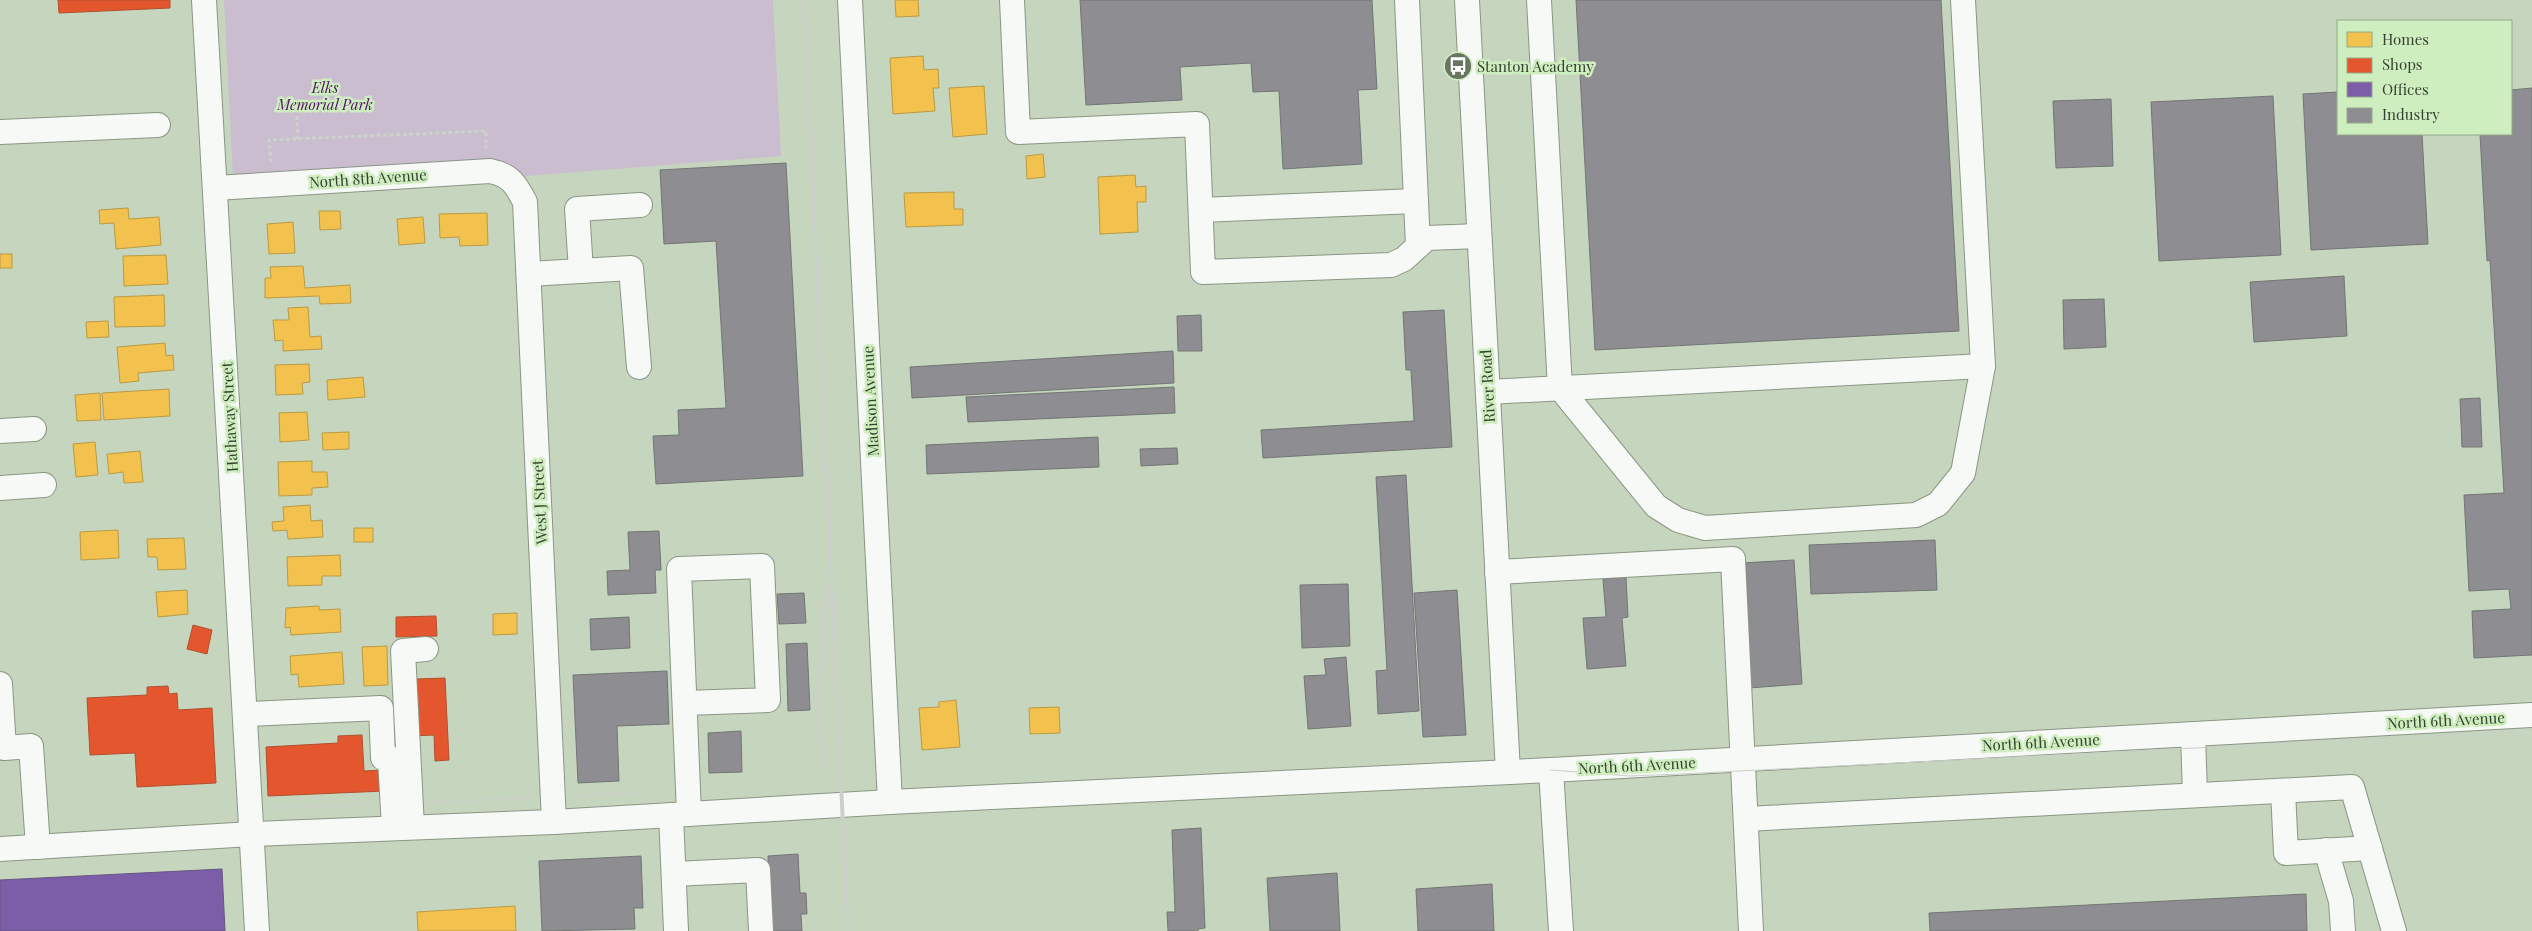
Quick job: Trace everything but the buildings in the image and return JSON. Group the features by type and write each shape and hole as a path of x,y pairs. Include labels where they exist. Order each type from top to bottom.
{"street":[{"name":"Hathaway Street","path":"204,0 257,931"},
{"name":"Madison Avenue","path":"850,0 890,802"},
{"path":"1012,0 1018,132 1197,124 1203,272 1391,265 1404,259 1427,238 1480,236"},
{"path":"1407,0 1418,246"},
{"name":"River Road","path":"1467,0 1508,772"},
{"path":"1539,0 1560,388 1656,506 1678,520 1705,528 1916,515 1938,504 1963,472 1983,366 1963,0"},
{"path":"0,132 158,125"},
{"name":"North 8th Avenue","path":"216,188 486,171 503,173 516,184"},
{"name":"West J Street","path":"516,184 526,202 554,822"},
{"path":"1200,210 1416,201"},
{"path":"581,271 577,209 640,205"},
{"path":"529,274 631,268 639,367"},
{"path":"1488,392 1983,366"},
{"path":"0,431 34,429"},
{"path":"0,488 44,484"},
{"path":"1497,572 1733,559 1751,931"},
{"path":"676,931 674,874 680,814 685,703 679,569 762,566 768,700 685,703"},
{"path":"403,828 403,651 426,650"},
{"path":"0,684 4,748 31,746 38,847"},
{"path":"246,714 381,708 383,758 390,758 402,803"},
{"name":"North 6th Avenue","path":"0,849 252,834 554,822 890,802 1551,770 2532,715"},
{"path":"2193,734 2195,795"},
{"path":"1551,770 1562,931"},
{"path":"1746,819 2352,787 2394,931"},
{"path":"2283,791 2286,853 2370,848"},
{"path":"2326,850 2341,901 2343,931"},
{"path":"674,874 758,870 761,931"}],"path":[{"path":"297,116 298,139"},
{"path":"273,184 269,140 486,131 486,171"},
{"path":"251,808 650,792"}],"green space":[{"name":"Elks Memorial Park","path":"224,0 773,0 781,156 234,199"}],"tram line":[{"path":"1551,770 1630,776 2532,731"}],"railway":[{"path":"804,0 848,931"},
{"path":"822,767 819,700 826,589"}],"place":[{"name":"Stanton Academy","path":"1458,66"}]}
